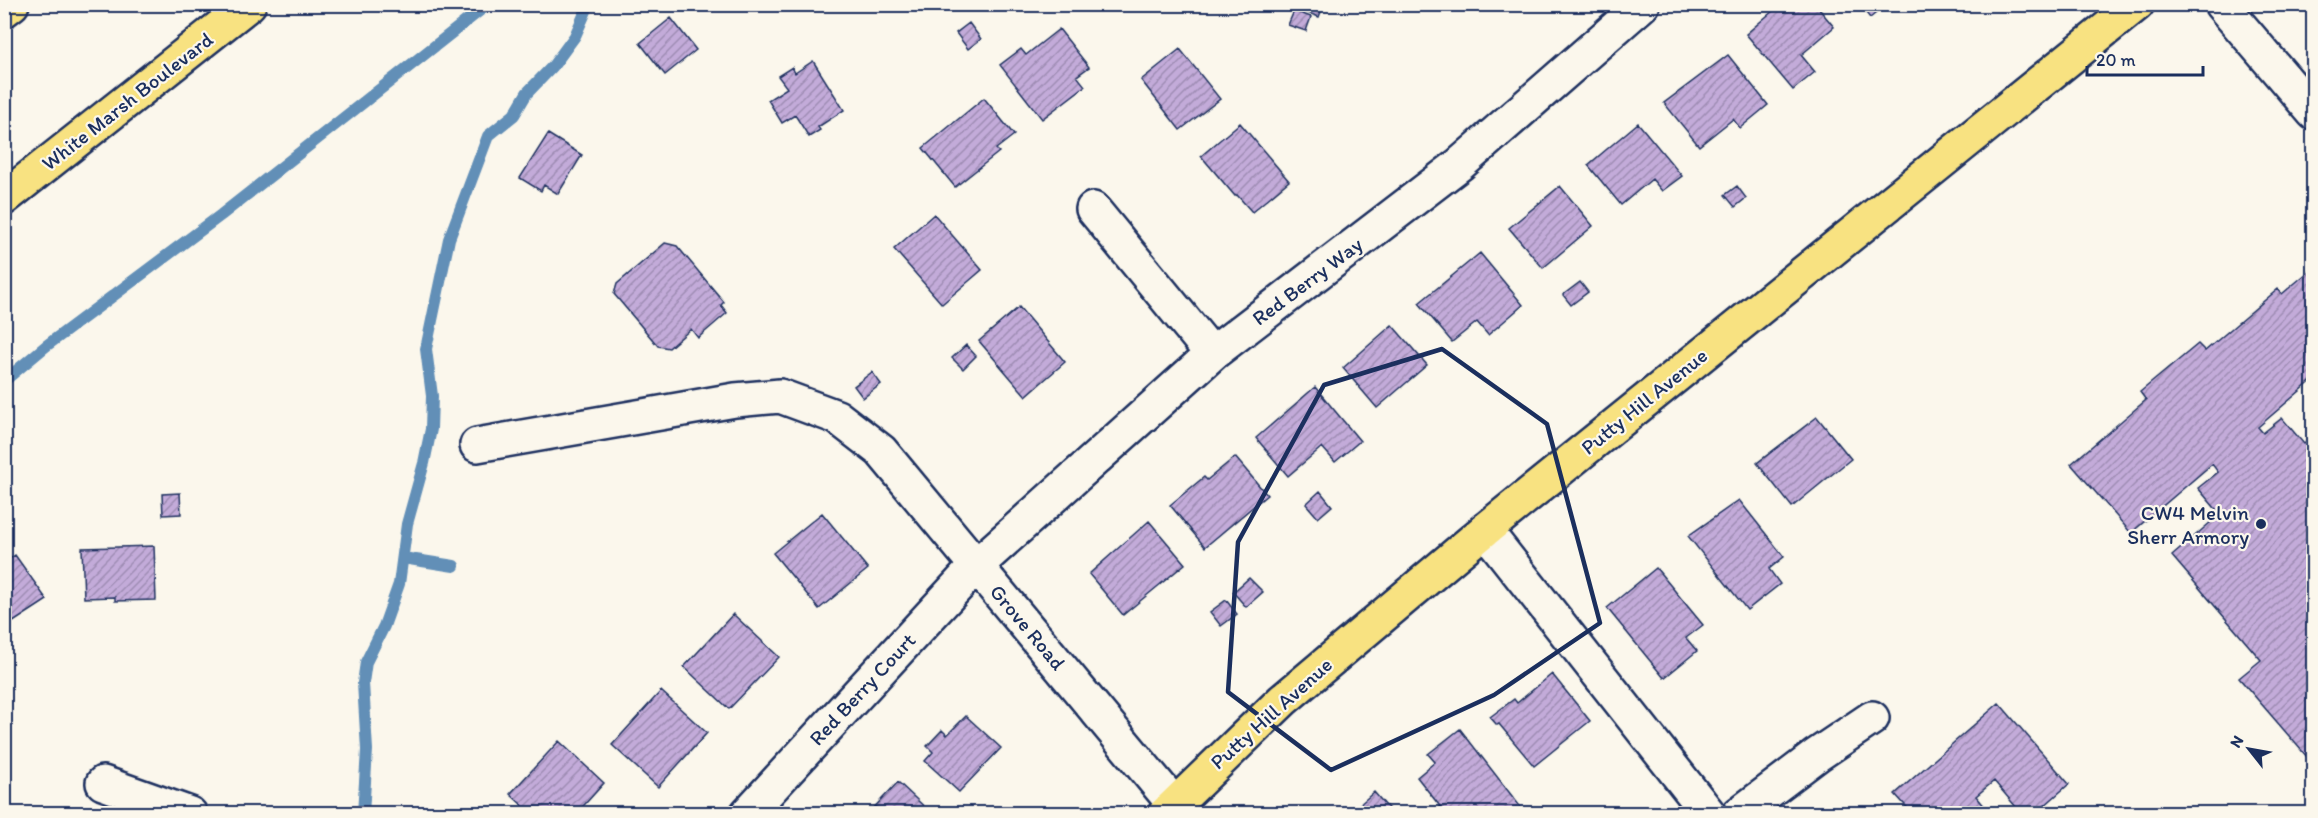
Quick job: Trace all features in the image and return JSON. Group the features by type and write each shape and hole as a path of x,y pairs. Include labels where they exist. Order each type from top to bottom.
{"main road":[{"path":"4,10 12,4"},
{"name":"White Marsh Boulevard","path":"4,198 249,4"},
{"name":"Putty Hill Avenue","path":"1169,809 1283,700 1485,530 2137,4"}],"street":[{"name":"Red Berry Way","path":"976,565 1212,354 1460,164 1643,4"},
{"path":"2221,4 2313,113"},
{"path":"1093,208 1212,354"},
{"name":"Grove Road","path":"477,445 726,401 780,396 837,417 881,451 976,565 1169,809"},
{"path":"1485,530 1709,813"},
{"name":"Red Berry Court","path":"747,813 976,565"},
{"path":"1739,813 1817,755 1872,718"},
{"path":"103,783 190,813"}],"highlighted area":[{"path":"1442,349 1547,424 1600,623 1494,695 1331,770 1228,692 1238,542 1324,385"}],"building":[{"path":"1285,4 1324,4 1319,17"},
{"path":"1781,4 1815,4 1834,27 1801,55 1815,72 1793,90 1746,34"},
{"path":"1859,4 1887,4 1870,18"},
{"path":"1294,11 1311,17 1306,31 1288,25"},
{"path":"671,18 696,50 665,75 640,43"},
{"path":"969,23 981,39 968,49 956,33"},
{"path":"1059,29 1089,67 1077,76 1085,86 1042,119 1000,65 1021,49 1026,55"},
{"path":"1180,49 1220,99 1180,130 1141,80"},
{"path":"1728,55 1768,105 1740,128 1733,119 1699,146 1664,103"},
{"path":"813,61 844,110 818,127 820,130 809,137 795,115 782,123 768,100 787,88 778,76 792,67 795,73"},
{"path":"984,98 1014,135 996,149 999,152 955,187 923,148"},
{"path":"1240,123 1289,181 1252,212 1201,156"},
{"path":"1638,123 1682,176 1662,191 1652,179 1621,205 1588,165"},
{"path":"548,134 582,155 558,194 544,185 541,191 520,178"},
{"path":"1560,186 1593,226 1543,268 1509,228"},
{"path":"1737,186 1746,198 1735,207 1725,195"},
{"path":"934,214 982,270 942,304 894,249"},
{"path":"665,243 677,246 724,302 721,305 727,313 698,338 691,329 669,348 658,346 614,294 617,284"},
{"path":"1480,253 1523,305 1488,335 1477,322 1452,342 1419,303"},
{"name":"CW4 Melvin Sherr Armory","path":"2314,267 2314,379 2258,427 2263,433 2282,418 2304,444 2314,435 2314,765 2239,678 2261,660 2172,556 2220,514 2198,488 2218,472 2212,464 2131,533 2071,464 2146,400 2140,392 2198,344 2205,351 2278,289 2282,294"},
{"path":"1580,282 1588,292 1571,305 1563,295"},
{"path":"1019,307 1065,362 1026,396 979,341"},
{"path":"1392,325 1427,365 1377,408 1343,368"},
{"path":"966,345 976,356 963,369 952,358"},
{"path":"872,372 881,384 863,398 854,386"},
{"path":"1315,387 1360,441 1335,462 1322,447 1288,476 1256,438"},
{"path":"1817,417 1851,459 1792,507 1757,463"},
{"path":"1235,457 1267,495 1205,547 1170,505 1204,477 1207,480"},
{"path":"1320,491 1332,506 1318,518 1306,504"},
{"path":"180,493 181,514 163,515 162,494"},
{"path":"1739,500 1784,557 1769,569 1780,584 1747,610 1688,536"},
{"path":"822,513 868,569 819,609 773,553"},
{"path":"1149,521 1185,564 1123,615 1089,574"},
{"path":"154,546 156,600 115,601 115,597 84,598 82,548"},
{"path":"15,555 47,600 4,628 4,563"},
{"path":"1656,568 1703,625 1686,638 1697,651 1664,678 1607,608"},
{"path":"1249,578 1263,592 1246,607 1233,592"},
{"path":"1226,600 1237,614 1221,626 1210,612"},
{"path":"733,614 779,657 729,709 684,667"},
{"path":"1552,674 1590,721 1534,766 1499,724 1497,725 1490,717 1514,699 1517,703"},
{"path":"661,691 707,733 658,787 612,745"},
{"path":"1999,703 2069,784 2035,814 2022,814 1994,781 1976,796 1991,814 1913,814 1895,794"},
{"path":"966,716 1001,748 959,792 925,761 933,752 927,746 942,730 947,735"},
{"path":"1460,729 1526,814 1446,814 1417,777 1435,762 1428,754"},
{"path":"559,741 604,783 576,814 532,814 510,794"},
{"path":"898,782 932,814 868,814"},
{"path":"1374,792 1393,814 1349,814"}],"waterway":[{"path":"4,381 46,346 221,215 488,4"},
{"path":"363,814 367,750 363,683 366,662 384,626 399,584 407,524 431,429 432,396 426,349 449,239 488,136 514,115 527,93 553,66 575,36 589,4"},
{"path":"403,558 454,566"}],"place":[{"name":"CW4 Melvin Sherr Armory","path":"2261,524"}]}
